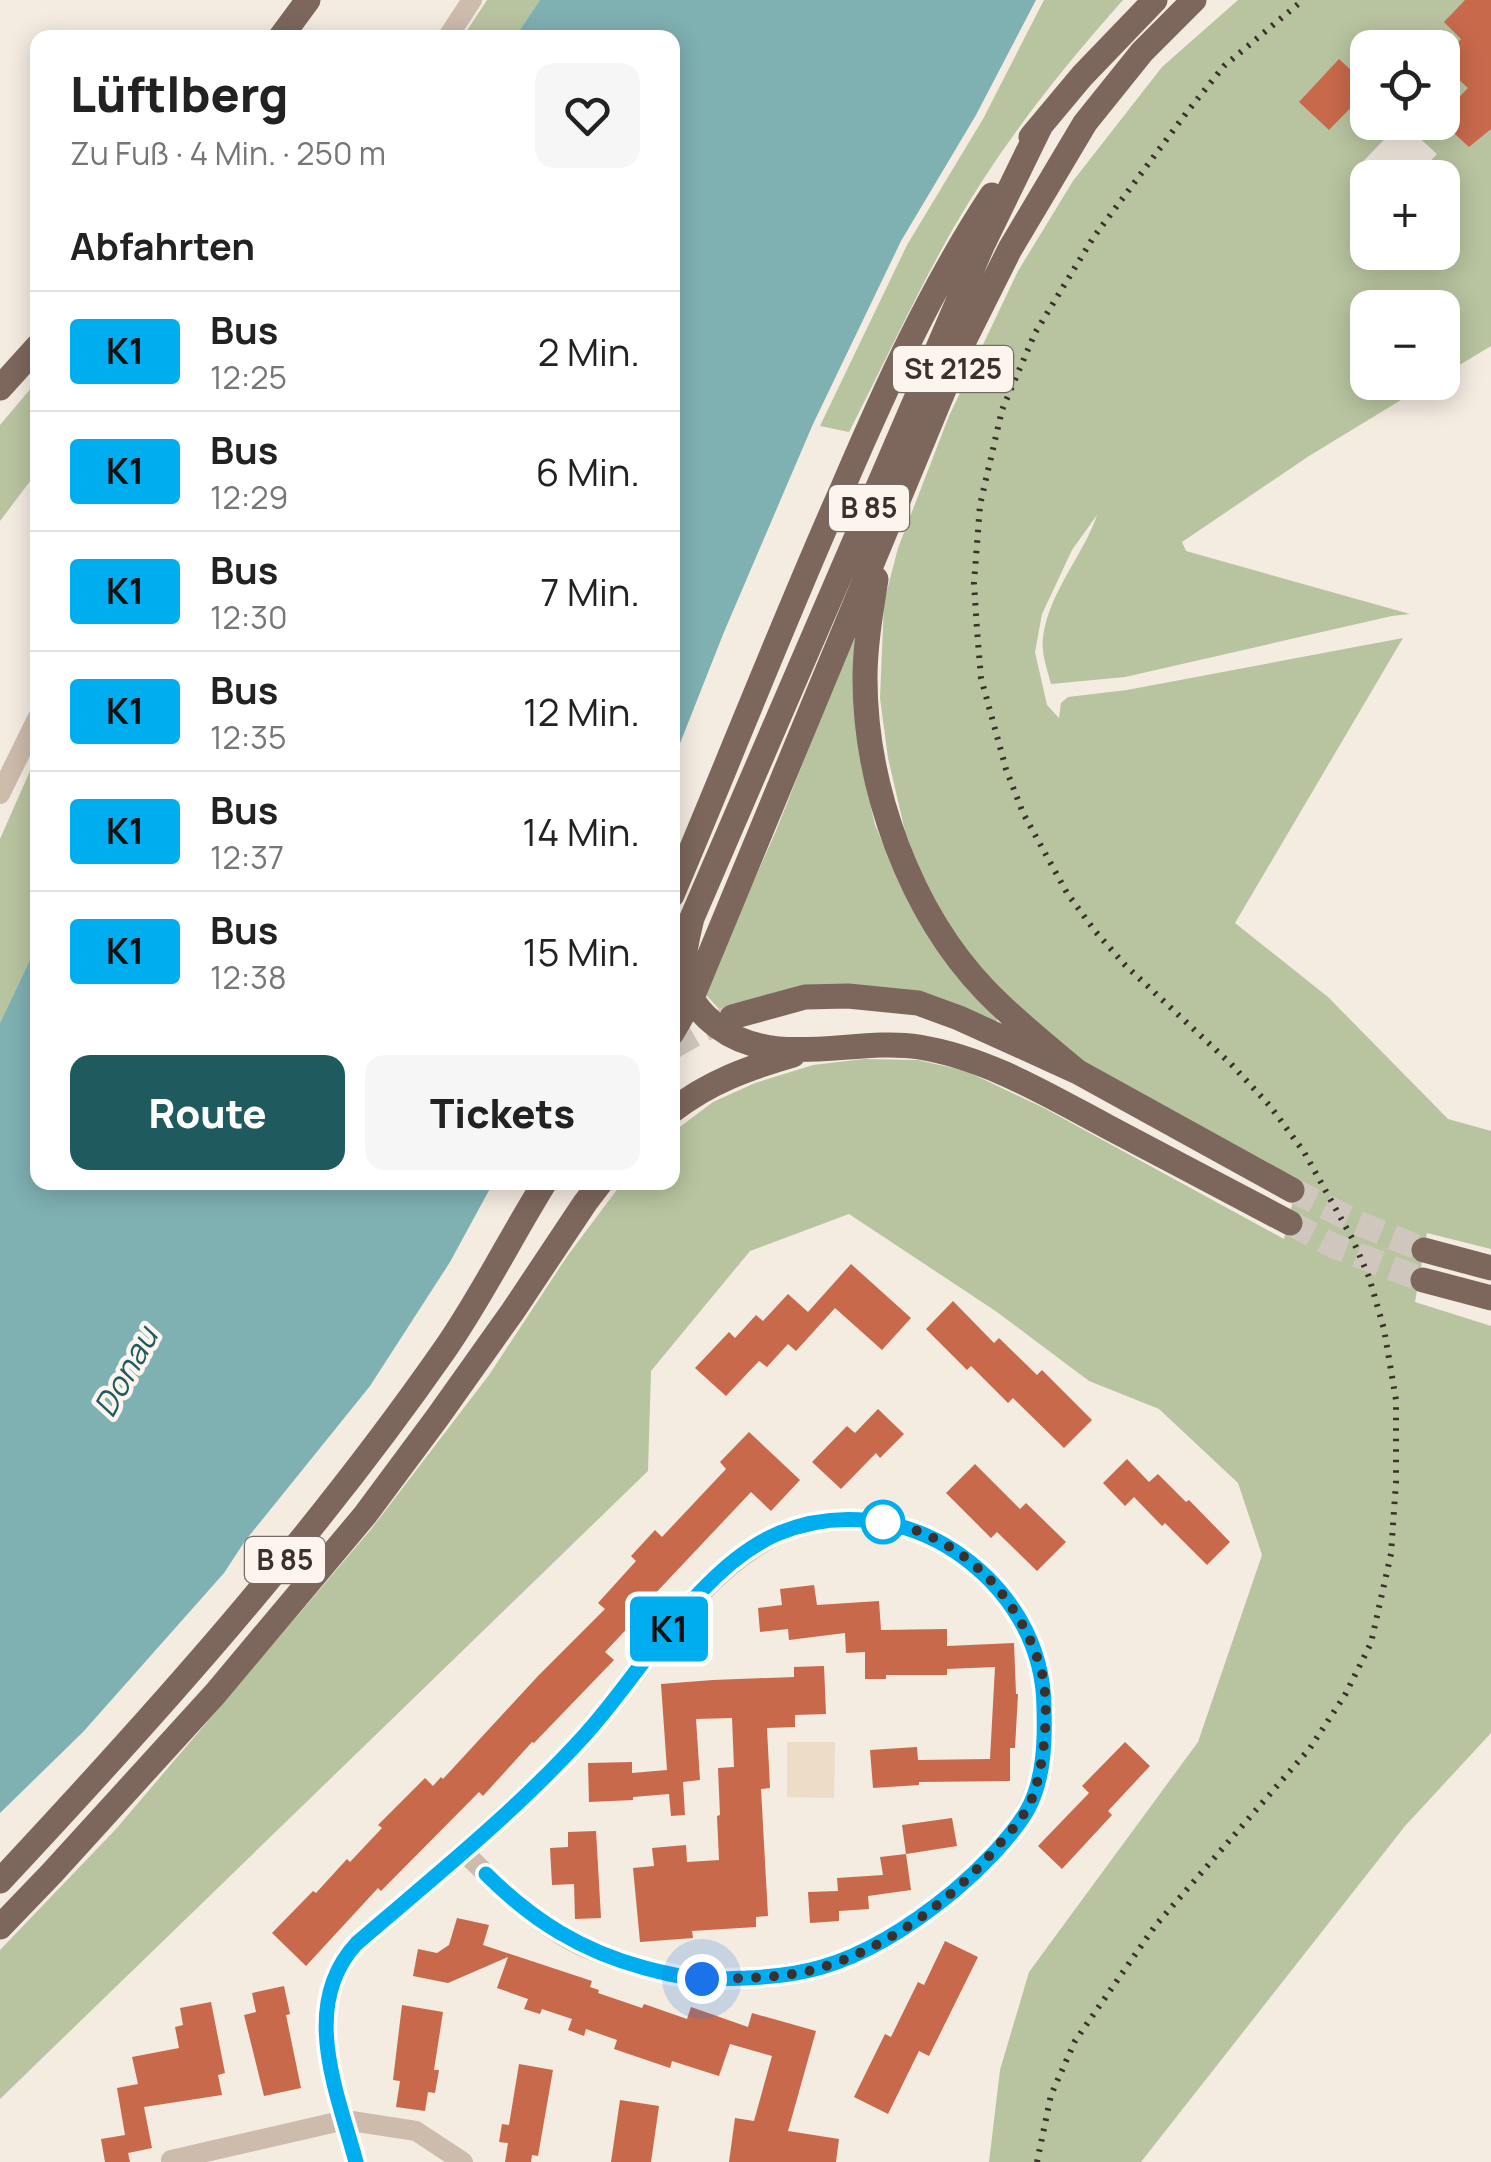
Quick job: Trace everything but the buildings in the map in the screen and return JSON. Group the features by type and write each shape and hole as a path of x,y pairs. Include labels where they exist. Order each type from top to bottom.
{"main road":[{"path":"286,30 308,0"},
{"path":"680,876 876,411 966,235 1022,148 1082,76 1155,0"},
{"name":"St 2125","path":"902,493 965,339 1010,248 1068,149 1142,52 1194,0"},
{"name":"B 85","path":"691,1000 683,965 692,918 982,246 1040,126"},
{"path":"0,388 30,355"},
{"path":"680,1019 902,493"},
{"name":"B 85","path":"902,493 875,581 865,675 867,726 888,821 900,856 926,908 972,974 1014,1018 1078,1072"},
{"name":"B 85","path":"732,1017 804,997 848,996 918,1003 1078,1072 1292,1190"},
{"path":"691,1000 717,1026 734,1036 773,1048 812,1050 878,1044 917,1047 974,1062 1068,1105 1290,1223"},
{"path":"680,1106 744,1069 812,1050"},
{"name":"B 85","path":"0,1882 192,1670 314,1525 446,1348 539,1190"},
{"name":"B 85","path":"0,1927 215,1694 365,1515 512,1311 592,1190"},
{"path":"1424,1250 1491,1268"},
{"path":"1423,1280 1491,1298"}],"street":[{"path":"452,30 472,0"},
{"path":"0,794 30,733"},
{"path":"356,2162 334,2087 325,2030 329,1992 339,1967 357,1943 464,1852 585,1735 705,1587 726,1567 776,1534 835,1519 891,1523 929,1536 978,1567 1000,1590 1029,1636 1042,1671 1045,1728 1039,1775 1028,1807 1016,1826 962,1884 924,1914 888,1939 820,1968 768,1977 702,1979 625,1962 582,1947 545,1923 507,1896 464,1852"},
{"path":"172,2162 344,2120 416,2131 462,2162"}],"green space":[{"path":"487,0 540,0 520,30 467,30"},
{"path":"1044,0 1123,0 1032,109 991,167 926,278 849,432 820,426 907,245 983,119"},
{"path":"1238,0 1491,0 1491,346 1460,365 1460,290 1350,290 1350,400 1401,400 1309,456 1182,542 1186,551 1410,614 1125,677 1051,684 1043,649 1046,621 1097,515 1072,550 1042,614 1035,652 1047,705 1059,718 1061,703 1068,697 1127,690 1403,638 1235,923 1328,997 1448,1119 1491,1131 1491,1249 1427,1233 1415,1302 1491,1326 1491,1733 1405,1826 1141,2162 989,2162 1000,2070 1029,1972 1198,1742 1262,1555 1238,1483 1159,1409 1089,1381 997,1312 849,1214 750,1251 651,1371 648,1471 0,2099 0,1950 116,1829 372,1528 489,1375 568,1255 617,1190 680,1190 680,1127 713,1102 755,1083 813,1065 864,1059 918,1060 966,1071 1044,1108 1284,1239 1298,1179 1074,1057 982,972 932,903 905,831 888,758 880,698 884,602 898,548 949,416 1018,271 1073,181 1162,67","holes":["1350,30 1460,30 1460,140 1422,140 1437,154 1432,160 1460,160 1460,270 1350,270 1350,160 1364,160 1384,140 1350,140"]},
{"path":"30,389 30,481 0,521 0,425"},
{"path":"861,616 860,732 875,825 905,893 998,1017 996,1023 785,990 719,1009 704,993 776,831"},
{"path":"30,771 30,960 0,1023 0,839"}],"shaded area":[{"path":"787,1742 835,1742 834,1798 787,1797"}],"water":[{"path":"540,0 1036,0 976,115 901,241 813,424 680,743 680,30 520,30"},
{"name":"Donau","path":"30,960 30,1190 489,1190 450,1262 370,1386 245,1541 224,1573 83,1732 0,1813 0,1023"}],"tunnel":[{"path":"680,1042 732,1017"},
{"path":"1292,1190 1424,1250"},
{"path":"1290,1223 1332,1245 1423,1280"}],"railway":[{"path":"1037,2162 1051,2095 1075,2041 1155,1926 1310,1748 1345,1695 1371,1643 1391,1554 1396,1400 1384,1329 1369,1277 1304,1152 1270,1106 1125,965 1067,893 1023,813 1006,769 981,678 974,583 980,505 1002,410 1035,333 1093,238 1224,66 1303,0"}],"bus line":[{"name":"K1","path":"356,2162 334,2087 325,2030 329,1992 339,1967 357,1943 505,1815 585,1735 668,1631 726,1567 776,1534 811,1524 835,1519 891,1523 929,1536 978,1567 1000,1590 1029,1636 1042,1671 1045,1728 1039,1775 1028,1807 989,1856 934,1908 888,1939 852,1956 820,1968 768,1977 702,1979 672,1975 582,1947 507,1896 486,1874"}],"route":[{"path":"702,1979 768,1977 820,1968 888,1939 962,1884 1016,1826 1035,1791 1045,1728 1044,1684 1029,1636 1000,1590 978,1567 929,1536 883,1522"}]}
